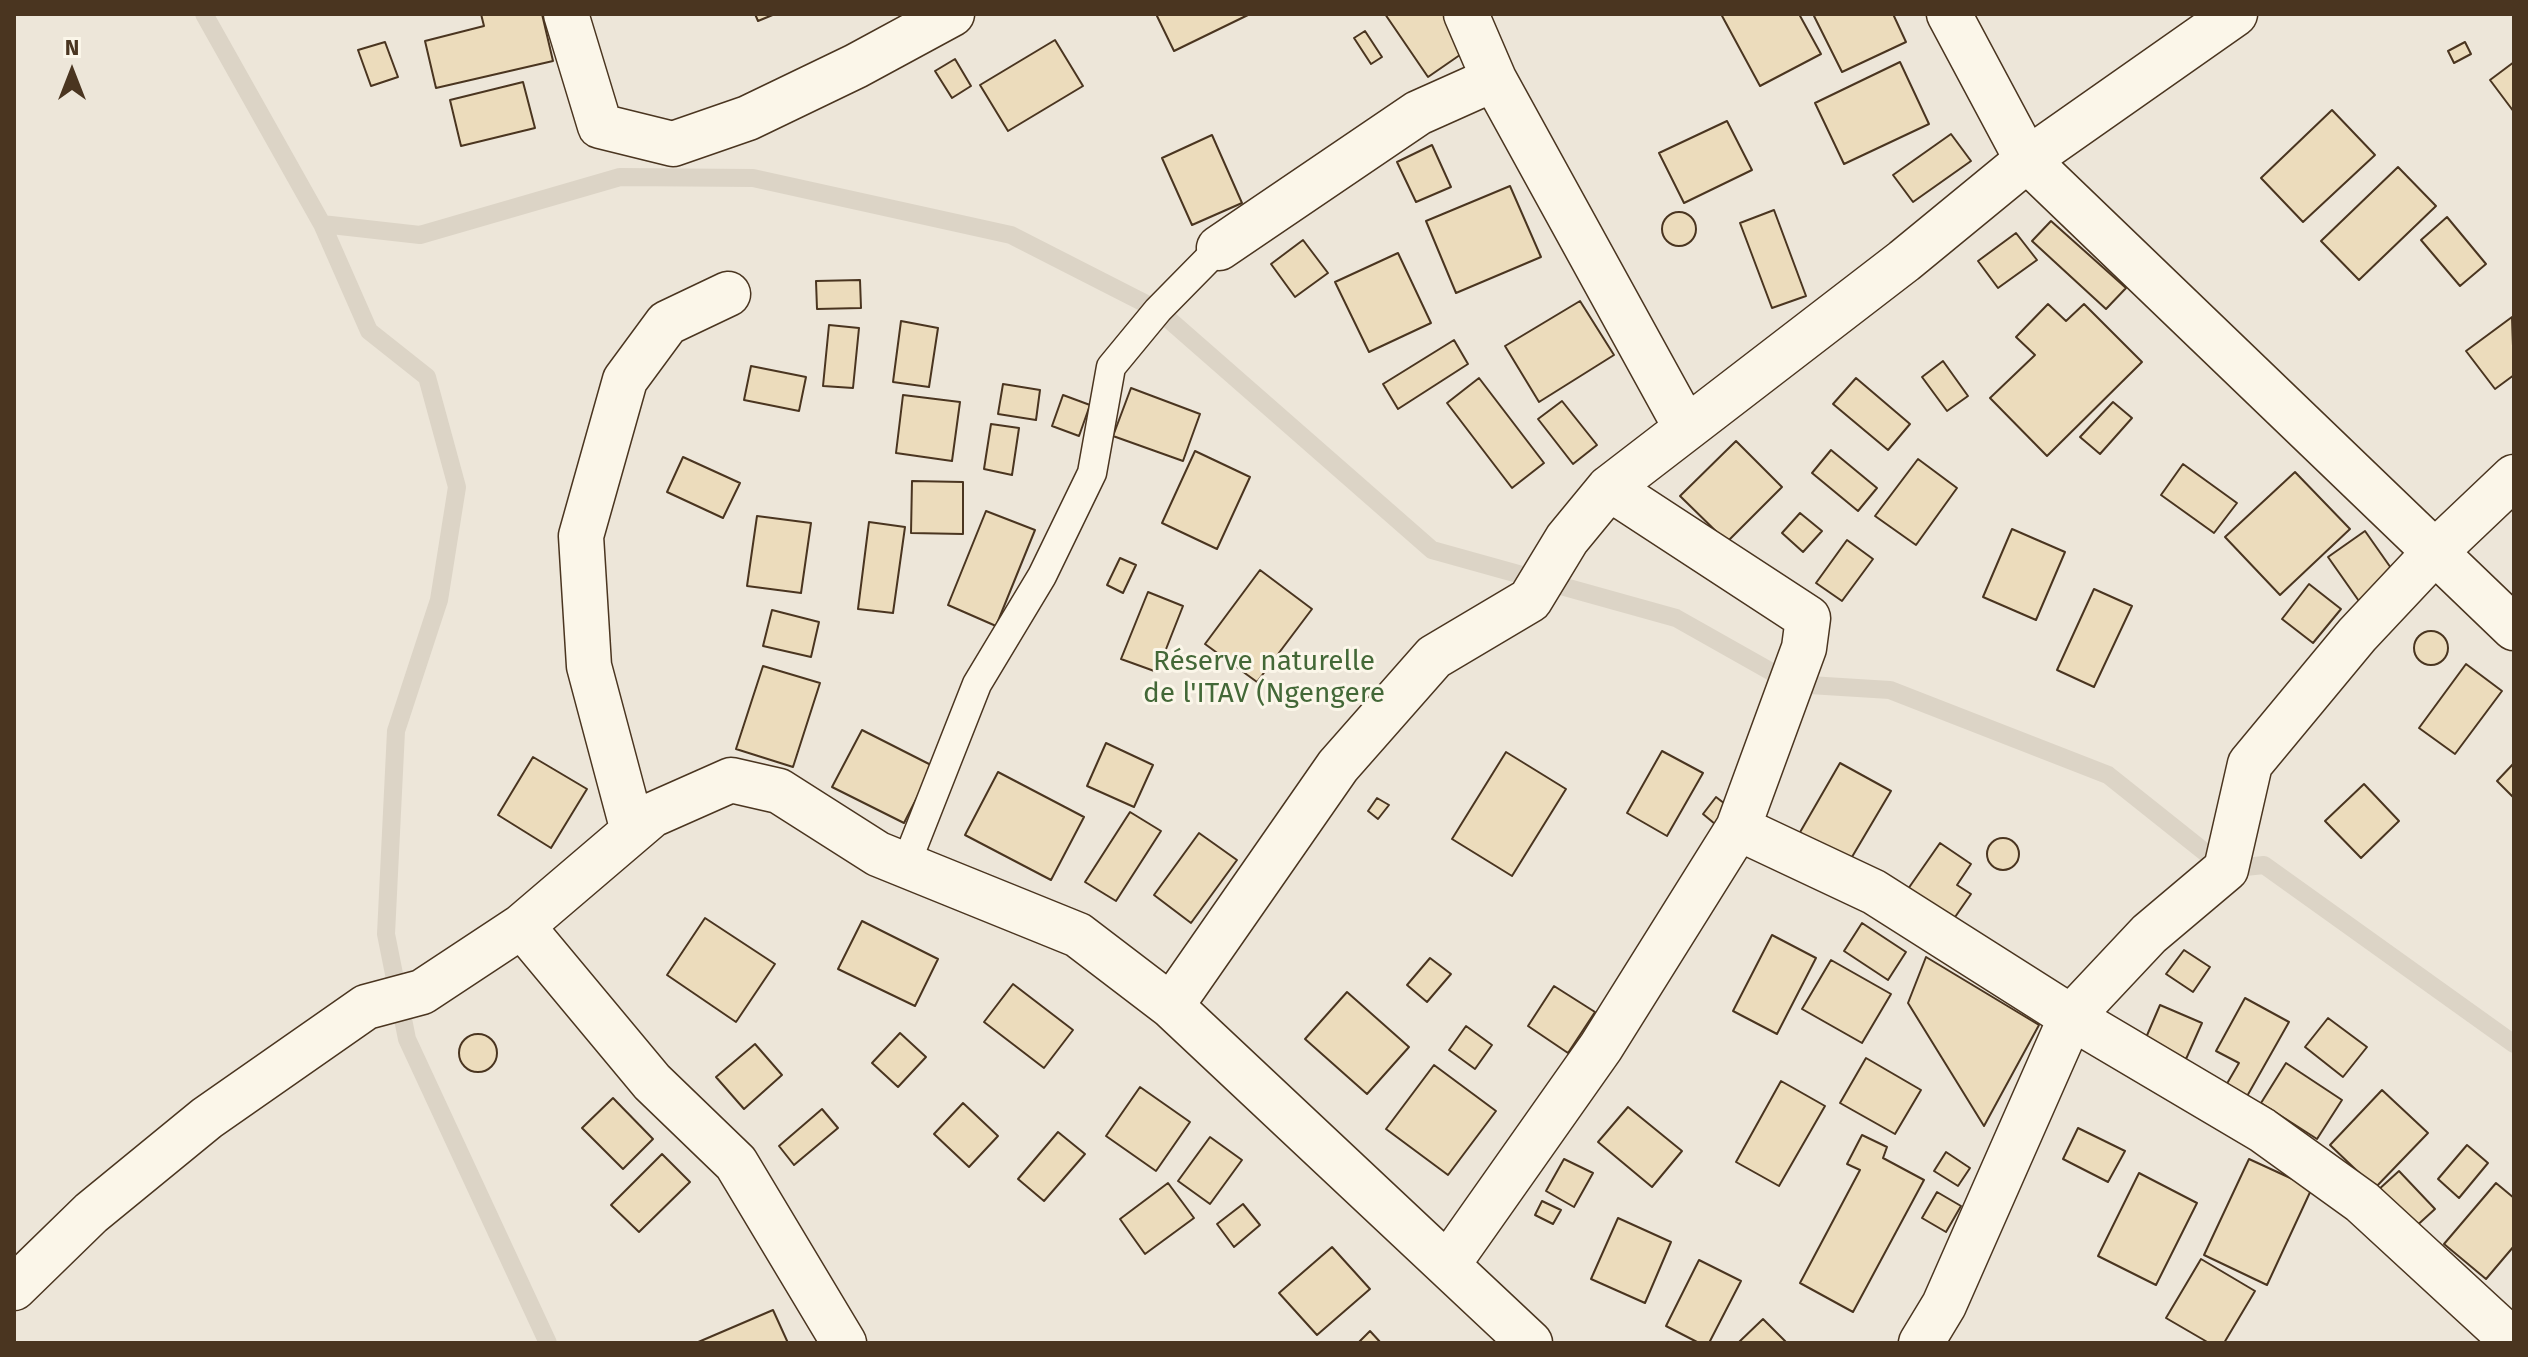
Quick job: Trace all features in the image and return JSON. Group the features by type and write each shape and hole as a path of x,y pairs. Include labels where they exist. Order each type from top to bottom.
{"street":[{"path":"566,14 600,126 673,144 748,118 856,66 952,14"},
{"path":"1466,14 1494,79 1686,428"},
{"path":"1949,14 2027,160 2514,628"},
{"path":"1171,1006 1338,766 1434,657 1530,600 1567,539 1609,488 1904,261 2027,160 2235,14"},
{"path":"1219,248 1418,113 1494,79"},
{"path":"633,831 589,666 581,536 625,380 667,323 728,294"},
{"path":"1921,1343 1944,1305 2071,1017 2149,934 2226,869 2250,764 2357,635 2435,552 2514,477"},
{"path":"1448,1264 1601,1047 1738,828 1804,648 1808,618 1609,488"},
{"path":"14,1288 91,1213 207,1118 366,1007 422,992 522,926 652,815 731,780 779,791 878,854 1078,935 1171,1006 1530,1343"},
{"path":"1738,828 1874,892 2071,1017 2262,1130 2362,1202 2514,1342"},
{"path":"522,926 652,1082 736,1163 844,1343"}],"lane":[{"path":"906,864 977,684 1042,576 1092,473 1111,367 1158,310 1219,248"}],"green space":[{"name":"Réserve naturelle de l'ITAV (Ngengere","path":"14,14 2514,14 2514,1343 14,1343"}],"building":[{"path":"481,14 542,14 553,61 436,88 425,41 484,26"},
{"path":"755,14 775,14 758,21"},
{"path":"1156,14 1250,14 1174,51"},
{"path":"1385,14 1445,14 1470,48 1428,77"},
{"path":"1721,14 1799,14 1821,54 1760,86"},
{"path":"1893,14 1906,42 1842,72 1814,16"},
{"path":"1365,31 1382,57 1371,64 1354,38"},
{"path":"1055,40 1083,86 1008,131 980,85"},
{"path":"385,42 398,77 371,86 358,50"},
{"path":"2465,42 2471,54 2454,63 2448,51"},
{"path":"955,59 971,86 952,98 935,71"},
{"path":"1900,62 1929,124 1844,164 1815,103"},
{"path":"2514,62 2514,112 2490,80"},
{"path":"523,82 535,128 461,146 450,100"},
{"path":"2332,110 2375,155 2303,222 2261,178"},
{"path":"1727,121 1752,170 1684,203 1659,153"},
{"path":"1951,134 1971,161 1913,202 1893,175"},
{"path":"1212,135 1242,203 1192,225 1162,158"},
{"path":"1432,145 1451,187 1416,202 1397,162"},
{"path":"2398,167 2436,206 2359,280 2321,241"},
{"path":"1510,186 1541,257 1456,293 1426,221"},
{"path":"1774,210 1806,296 1772,308 1740,223"},
{"path":"1679,212 1691,217 1696,229 1691,241 1679,246 1667,241 1662,229 1667,217"},
{"path":"2447,217 2486,264 2460,286 2421,240"},
{"path":"2051,221 2126,288 2106,309 2032,241"},
{"path":"2016,233 2037,260 1998,288 1978,261"},
{"path":"1303,240 1328,273 1295,297 1271,264"},
{"path":"1398,253 1431,323 1369,352 1335,282"},
{"path":"860,280 861,308 817,309 816,281"},
{"path":"1580,301 1614,355 1539,402 1505,346"},
{"path":"2048,304 2066,321 2084,304 2142,362 2047,456 1990,398 2035,355 2016,337"},
{"path":"2512,317 2514,375 2495,389 2466,351"},
{"path":"901,321 938,328 929,387 893,382"},
{"path":"829,325 859,328 853,388 823,386"},
{"path":"1454,340 1468,364 1398,409 1383,384"},
{"path":"1943,361 1968,396 1947,411 1922,377"},
{"path":"751,366 806,377 799,411 744,400"},
{"path":"1479,378 1544,463 1512,488 1447,403"},
{"path":"1856,378 1910,424 1888,450 1833,404"},
{"path":"1003,384 1040,390 1036,420 998,414"},
{"path":"1131,388 1200,414 1183,461 1113,436"},
{"path":"903,395 960,402 952,461 896,453"},
{"path":"1063,395 1090,405 1079,436 1052,426"},
{"path":"1562,401 1597,445 1573,464 1538,419"},
{"path":"2113,402 2132,418 2100,454 2080,437"},
{"path":"991,424 1019,428 1012,475 984,469"},
{"path":"1736,441 1782,487 1727,542 1680,496"},
{"path":"1831,450 1877,488 1858,511 1812,473"},
{"path":"1195,451 1250,477 1217,549 1162,523"},
{"path":"683,457 740,483 723,518 667,492"},
{"path":"1918,459 1957,488 1916,545 1875,516"},
{"path":"2183,464 2237,503 2214,533 2161,495"},
{"path":"2295,472 2350,529 2280,595 2225,537"},
{"path":"912,481 963,482 963,534 911,533"},
{"path":"986,511 1035,530 996,626 948,605"},
{"path":"1800,513 1822,531 1803,552 1782,533"},
{"path":"757,516 811,523 801,593 747,586"},
{"path":"869,522 905,527 893,613 858,609"},
{"path":"2012,529 2065,552 2036,620 1983,597"},
{"path":"2365,531 2398,578 2361,604 2328,557"},
{"path":"1847,540 1873,559 1842,601 1816,583"},
{"path":"1120,558 1136,565 1123,593 1107,585"},
{"path":"1260,570 1312,609 1257,682 1205,644"},
{"path":"2309,584 2341,609 2313,643 2282,619"},
{"path":"2094,589 2132,606 2094,687 2057,670"},
{"path":"1148,592 1183,606 1157,672 1121,659"},
{"path":"772,610 819,622 811,657 763,646"},
{"path":"2431,631 2443,636 2448,648 2443,660 2431,665 2419,660 2414,648 2419,636"},
{"path":"2466,664 2502,691 2455,754 2419,728"},
{"path":"763,666 820,683 793,767 736,749"},
{"path":"862,730 933,766 904,823 832,787"},
{"path":"1106,743 1153,765 1134,807 1087,786"},
{"path":"1662,751 1703,773 1667,836 1627,813"},
{"path":"1506,752 1566,789 1512,876 1452,839"},
{"path":"533,757 587,789 551,848 498,815"},
{"path":"1840,763 1891,791 1849,862 1799,834"},
{"path":"2514,763 2514,798 2497,781"},
{"path":"998,772 1084,817 1051,880 965,835"},
{"path":"2364,784 2399,821 2361,858 2325,821"},
{"path":"1716,797 1729,807 1715,824 1703,814"},
{"path":"1377,798 1389,805 1378,819 1368,811"},
{"path":"1130,812 1161,831 1116,901 1085,882"},
{"path":"1199,833 1237,860 1191,923 1154,895"},
{"path":"2003,838 2015,842 2019,854 2015,866 2003,870 1991,866 1987,854 1991,842"},
{"path":"1940,843 1971,864 1957,885 1971,894 1953,920 1908,889"},
{"path":"705,918 775,964 736,1022 667,975"},
{"path":"862,921 938,959 915,1006 838,969"},
{"path":"1862,923 1906,952 1888,980 1844,951"},
{"path":"1772,935 1816,958 1777,1034 1733,1011"},
{"path":"2184,950 2210,967 2193,992 2166,974"},
{"path":"1926,957 2039,1025 1984,1126 1908,1003"},
{"path":"1430,958 1451,974 1427,1002 1407,985"},
{"path":"1831,960 1891,994 1862,1043 1802,1009"},
{"path":"1013,984 1073,1030 1044,1068 984,1022"},
{"path":"1554,986 1595,1012 1568,1053 1528,1026"},
{"path":"1347,992 1409,1047 1367,1094 1305,1039"},
{"path":"2245,998 2289,1022 2246,1098 2225,1087 2239,1063 2216,1051"},
{"path":"2160,1005 2202,1023 2186,1059 2145,1040"},
{"path":"2328,1018 2367,1047 2343,1077 2305,1047"},
{"path":"1466,1026 1492,1045 1475,1069 1449,1050"},
{"path":"900,1033 926,1057 898,1087 872,1063"},
{"path":"478,1034 491,1040 497,1053 491,1066 478,1072 465,1066 459,1053 465,1040"},
{"path":"755,1044 782,1075 744,1109 716,1077"},
{"path":"1866,1058 1921,1090 1895,1134 1840,1103"},
{"path":"2286,1063 2342,1100 2317,1139 2261,1103"},
{"path":"1434,1065 1496,1111 1448,1175 1386,1129"},
{"path":"1781,1081 1825,1106 1779,1186 1736,1162"},
{"path":"1140,1087 1190,1122 1156,1171 1106,1136"},
{"path":"2382,1090 2428,1133 2375,1188 2330,1145"},
{"path":"613,1098 653,1139 623,1169 582,1128"},
{"path":"963,1103 998,1136 969,1167 934,1134"},
{"path":"1628,1107 1682,1151 1652,1187 1598,1142"},
{"path":"822,1109 838,1128 794,1165 779,1146"},
{"path":"2078,1128 2125,1151 2108,1182 2063,1159"},
{"path":"1058,1132 1085,1154 1044,1201 1018,1179"},
{"path":"1862,1135 1887,1147 1883,1158 1924,1180 1853,1312 1800,1283 1860,1170 1847,1164"},
{"path":"1210,1137 1242,1160 1210,1204 1178,1181"},
{"path":"2467,1145 2488,1163 2459,1198 2438,1179"},
{"path":"1946,1152 1970,1168 1958,1186 1934,1171"},
{"path":"662,1154 690,1182 639,1232 611,1205"},
{"path":"1564,1159 1593,1173 1574,1207 1546,1191"},
{"path":"2249,1159 2312,1188 2267,1285 2204,1255"},
{"path":"2399,1171 2435,1209 2412,1230 2377,1191"},
{"path":"2139,1173 2197,1203 2156,1285 2098,1256"},
{"path":"1168,1183 1194,1218 1145,1254 1120,1219"},
{"path":"2496,1183 2514,1198 2514,1246 2486,1279 2444,1244"},
{"path":"1937,1192 1961,1206 1946,1232 1922,1218"},
{"path":"1542,1201 1561,1210 1553,1224 1535,1215"},
{"path":"1243,1204 1260,1225 1234,1247 1217,1224"},
{"path":"1618,1218 1671,1242 1645,1303 1591,1279"},
{"path":"1332,1247 1370,1289 1317,1335 1279,1293"},
{"path":"2201,1259 2255,1291 2224,1343 2209,1343 2166,1318"},
{"path":"1699,1260 1741,1281 1709,1343 1699,1343 1666,1326"},
{"path":"773,1310 788,1343 696,1343"},
{"path":"1763,1319 1787,1343 1738,1343"},
{"path":"1370,1331 1381,1343 1358,1343"}],"waterway":[{"path":"204,14 322,224 369,331 427,377 457,487 439,600 396,731 386,934 407,1039 548,1343"},
{"path":"322,224 420,235 620,177 753,178 1011,235 1158,310 1432,550 1676,618 1793,684 1890,690 2108,775 2226,869 2264,865 2514,1044"}]}
